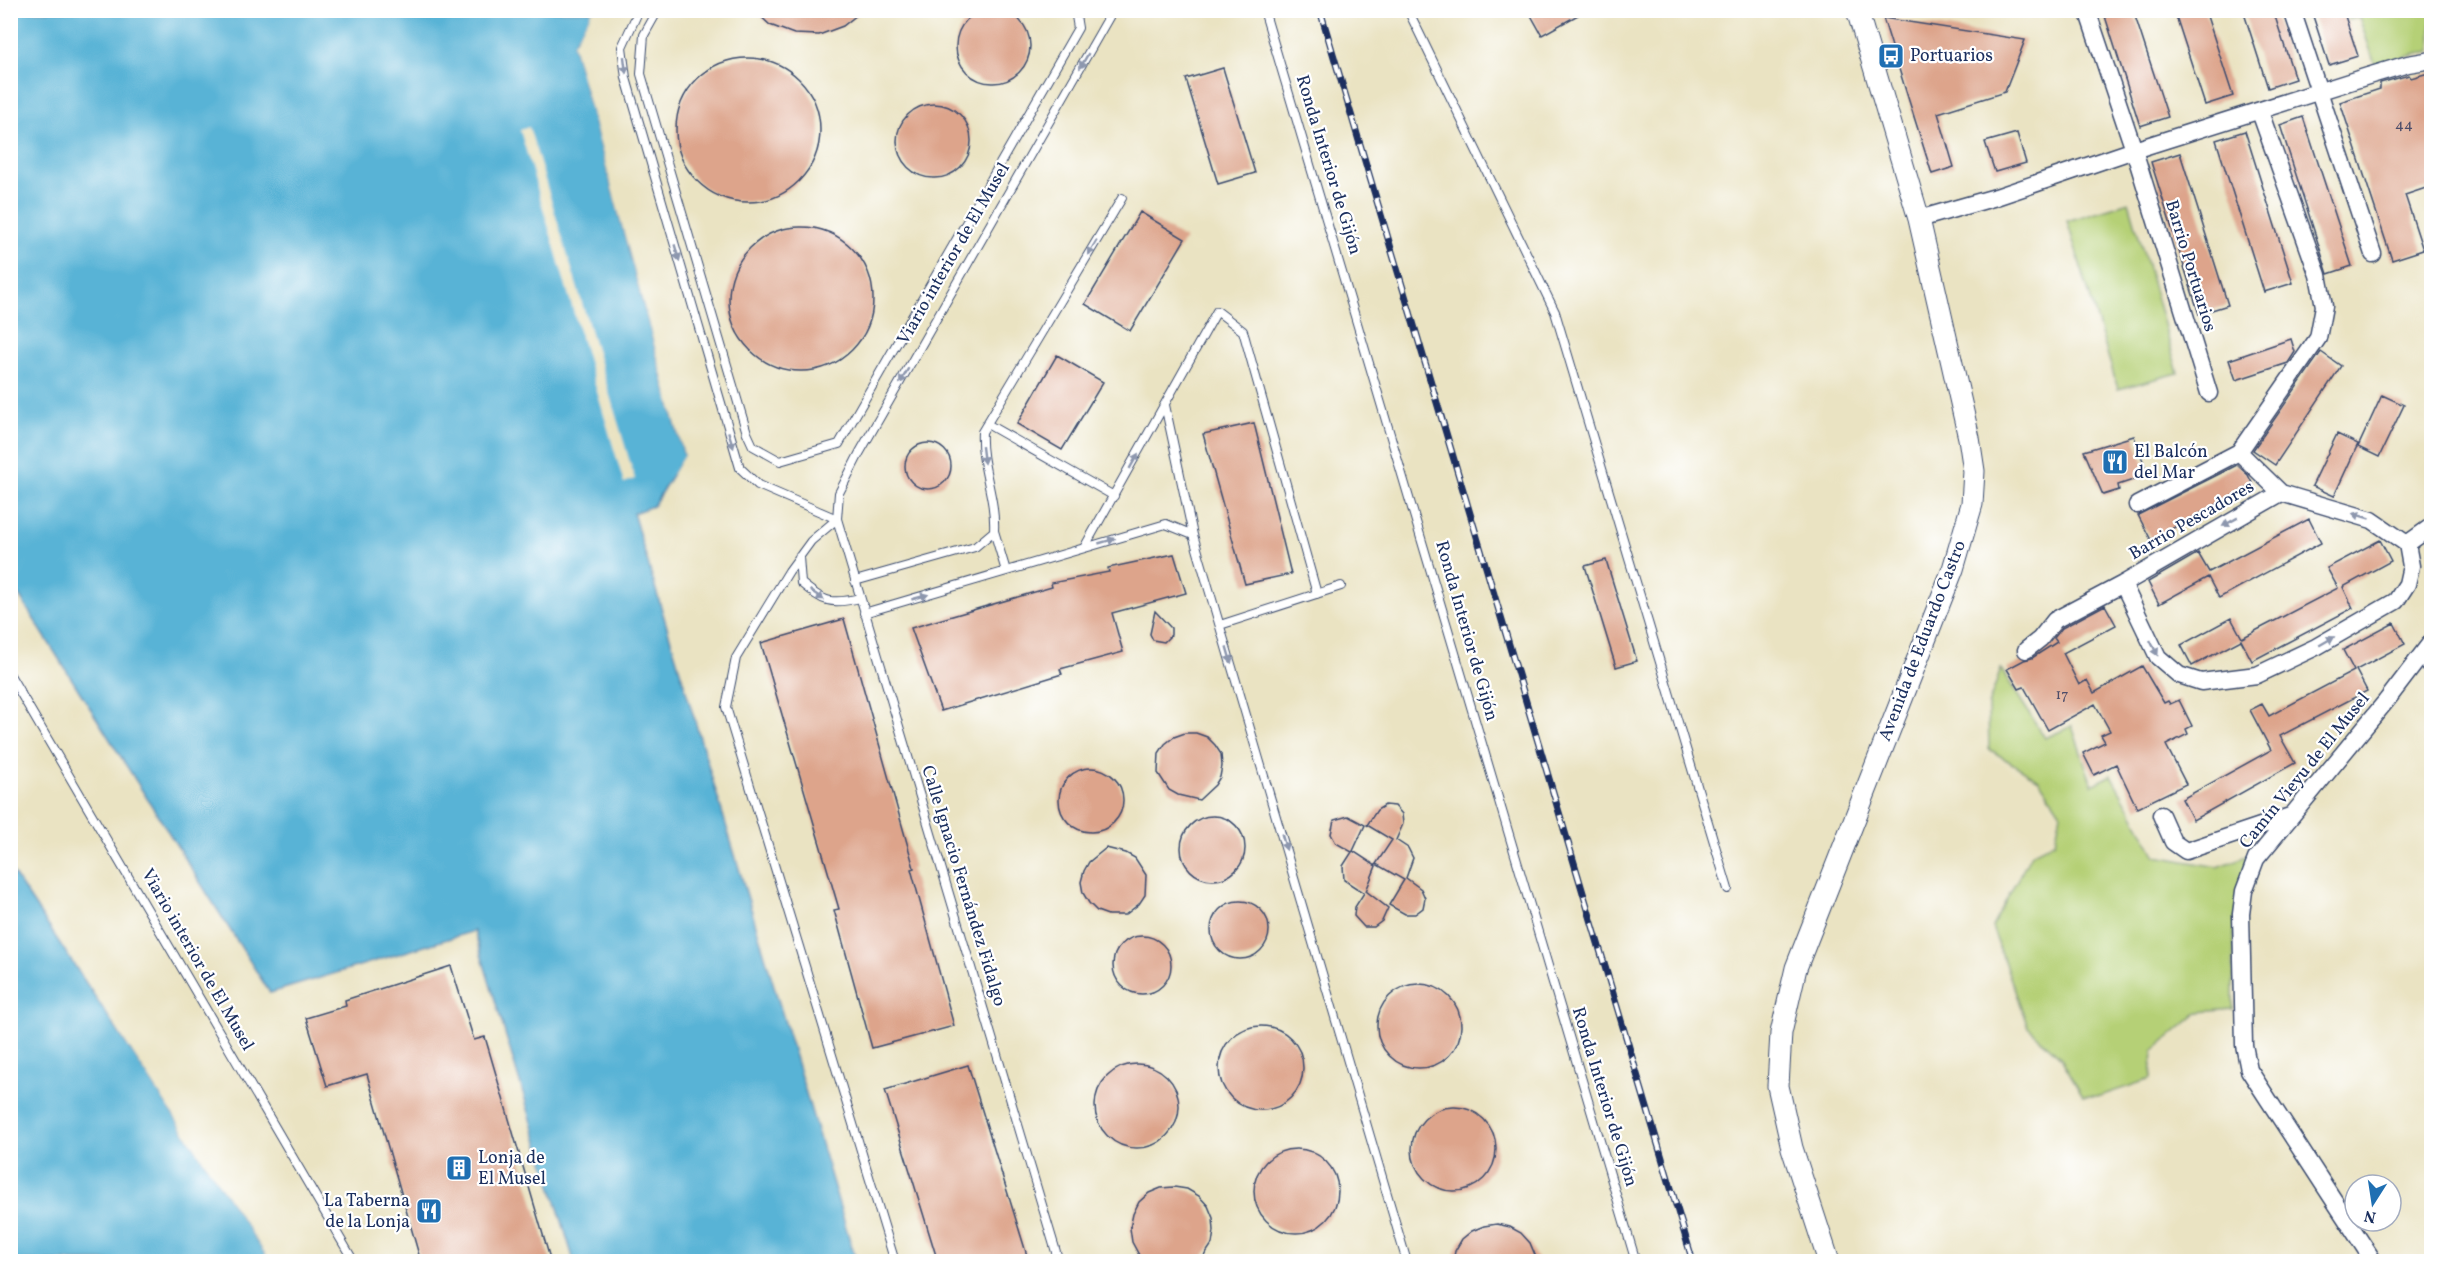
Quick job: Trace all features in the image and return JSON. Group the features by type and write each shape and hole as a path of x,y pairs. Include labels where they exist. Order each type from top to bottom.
{"street":[{"name":"Avenida de Eduardo Castro","path":"1829,1262 1792,1148 1778,1086 1781,1033 1796,968 1953,569 1972,504 1974,471 1969,438 1919,219 1857,10"},
{"name":"Barrio Portuarios","path":"2087,10 2134,150 2210,393"},
{"path":"2292,10 2373,254"},
{"path":"1919,219 1996,197 2134,150 2408,64 2432,60"},
{"name":"Barrio Pescadores","path":"2137,505 2239,452 2318,338 2325,306 2318,275 2260,112"},
{"name":"Barrio Pescadores","path":"2123,584 2158,657 2179,675 2201,682 2258,675 2316,647 2396,601 2407,585 2410,566 2407,544 2372,520 2281,493 2239,452"},
{"name":"Barrio Pescadores","path":"2026,650 2040,639 2055,620 2123,584 2281,493"},
{"path":"2407,544 2432,526"},
{"name":"Camín Vieyu de El Musel","path":"2374,1262 2249,1070 2246,1053 2241,914 2244,891 2256,859 2432,642"},
{"path":"2161,815 2173,842 2186,851 2291,816"}],"lane":[{"path":"639,10 622,47 626,78 740,468 758,485 837,519 812,541 799,558 736,658 726,707 895,1262"},
{"path":"658,10 644,35 641,74 747,433 753,446 780,461 839,444 1078,28 1075,10"},
{"name":"Viario interior de El Musel","path":"837,519 839,493 860,452 1113,10"},
{"name":"Ronda Interior de Gijón","path":"1264,10 1636,1262"},
{"path":"1408,10 1555,312 1728,889"},
{"path":"1006,571 994,531 995,511 981,453 982,432 1122,198"},
{"path":"1084,548 1217,311 1243,331 1317,594"},
{"path":"1166,405 1193,535 1407,1262"},
{"path":"987,424 1114,496"},
{"name":"Calle Ignacio Fernández Fidalgo","path":"837,519 1059,1262"},
{"path":"864,613 1166,524 1193,535"},
{"path":"855,581 975,547 994,531"},
{"path":"799,558 801,583 822,600 839,603 860,598"},
{"path":"1220,625 1341,586"},
{"name":"Viario interior de El Musel","path":"10,675 354,1262"}],"green space":[{"path":"2346,11 2431,11 2431,51 2375,64 2359,17 2349,20"},
{"path":"2129,202 2178,373 2118,389 2067,221"},
{"path":"2001,669 2045,738 2072,726 2092,785 2111,775 2156,856 2218,867 2252,854 2234,923 2233,1009 2199,1012 2153,1051 2151,1079 2100,1096 2083,1096 2061,1058 2028,1027 1992,927 2031,854 2055,842 2061,813 2039,780 1989,749 1988,705"}],"water":[{"path":"11,11 593,11 573,44 684,456 653,506 633,513 856,1261 574,1261 474,931 270,993 11,583"},
{"path":"10,868 270,1261 11,1261"}],"pier":[{"path":"593,10 595,12 577,45 686,455 676,473 672,475 684,455 573,44"},
{"path":"529,127 635,479 624,483 520,130"},
{"path":"12,865 273,1262 270,1261 135,1057"}],"building":[{"path":"993,9 1014,15 1024,25 1030,46 1024,67 1014,77 993,83 972,77 962,67 956,46 962,25 972,15"},
{"path":"754,10 863,10 843,26 819,35 794,34 770,25"},
{"path":"1528,10 1587,10 1542,35"},
{"path":"2103,10 2133,10 2168,117 2140,126"},
{"path":"2174,10 2205,10 2233,96 2205,105"},
{"path":"2243,10 2273,10 2295,79 2268,88"},
{"path":"2311,10 2343,10 2358,56 2329,65"},
{"path":"1883,18 2025,40 2005,92 1938,113 1954,167 1932,174"},
{"path":"748,58 775,64 788,70 799,79 808,90 814,103 820,130 814,157 808,170 799,181 788,190 775,196 748,202 721,196 708,190 697,181 688,170 682,157 676,130 682,103 688,90 697,79 708,70 721,64"},
{"path":"1223,68 1255,173 1218,184 1186,79"},
{"path":"2432,72 2432,186 2405,195 2423,250 2392,260 2340,102 2380,89 2380,83 2409,75 2411,78"},
{"path":"934,104 955,110 965,120 971,141 965,162 955,172 934,178 913,172 903,162 897,141 903,120 913,110"},
{"path":"2303,117 2352,266 2328,274 2280,125"},
{"path":"2245,131 2293,283 2264,292 2216,140"},
{"path":"2017,133 2026,163 1995,172 1985,142"},
{"path":"2180,153 2228,305 2199,314 2151,162"},
{"path":"1140,212 1185,239 1130,331 1085,304"},
{"path":"801,227 828,233 841,239 852,248 861,259 867,272 873,299 867,326 861,339 852,350 841,359 828,365 801,371 774,365 761,359 750,350 741,339 735,326 729,299 735,272 741,259 750,248 761,239 774,233"},
{"path":"2291,339 2295,352 2288,363 2236,380 2229,360"},
{"path":"2321,352 2341,366 2275,465 2253,450"},
{"path":"1057,355 1103,382 1062,450 1017,424"},
{"path":"2382,395 2404,405 2379,457 2358,447"},
{"path":"1254,423 1291,574 1245,584 1203,434"},
{"path":"2337,434 2358,444 2334,496 2312,486"},
{"name":"El Balcón del Mar","path":"2134,436 2148,475 2118,485 2119,490 2103,495 2084,451"},
{"path":"928,443 944,450 951,466 944,482 928,489 912,482 905,466 912,450"},
{"path":"2237,465 2248,475 2253,485 2151,540 2138,515"},
{"path":"2309,519 2321,543 2219,598 2208,577 2159,604 2148,582 2198,553 2209,572"},
{"path":"2380,540 2391,561 2343,587 2353,608 2252,661 2241,640 2192,666 2181,645 2231,618 2242,638 2338,588 2327,568"},
{"path":"1174,554 1186,593 1112,613 1123,652 1060,669 1062,674 941,711 911,628 1052,587 1051,583 1109,572 1108,568"},
{"path":"1606,560 1637,661 1616,667 1585,566"},
{"path":"2105,605 2116,625 2063,653 2079,685 2087,680 2094,693 2142,666 2164,703 2168,701 2170,704 2179,700 2192,726 2186,729 2188,734 2166,745 2186,784 2137,808 2116,764 2094,775 2083,753 2105,742 2101,735 2110,731 2095,704 2048,730 2024,687 2019,689 2007,669 2032,658 2057,642 2054,638 2062,628"},
{"path":"1155,611 1171,628 1171,635 1164,642 1153,640 1150,634"},
{"path":"844,619 914,868 911,869 954,1026 872,1048 834,910 839,909 761,643"},
{"path":"2394,623 2405,644 2356,670 2367,691 2280,736 2295,763 2193,820 2182,799 2271,750 2250,710 2262,704 2269,716 2354,671 2343,650"},
{"path":"1185,733 1196,733 1207,737 1221,754 1220,777 1199,800 1178,795 1169,790 1158,773 1159,753 1165,744"},
{"path":"1085,768 1097,768 1114,777 1121,788 1123,800 1121,812 1114,823 1097,832 1085,832 1073,827 1064,818 1059,806 1059,794 1064,782 1073,773"},
{"path":"1385,805 1395,806 1402,814 1403,824 1396,840 1408,848 1413,858 1406,878 1421,889 1425,898 1423,908 1415,914 1405,914 1389,905 1404,880 1376,864 1392,840 1367,825 1377,810"},
{"path":"1207,816 1219,816 1236,825 1243,836 1245,848 1243,860 1236,871 1219,880 1207,880 1195,875 1186,866 1181,854 1181,842 1186,830 1195,821"},
{"path":"1348,816 1365,825 1353,851 1376,866 1366,891 1388,908 1382,921 1374,927 1364,927 1354,916 1355,907 1364,893 1344,880 1343,866 1352,852 1336,843 1331,834 1334,820"},
{"path":"1106,848 1135,858 1146,875 1145,895 1139,904 1125,915 1108,915 1097,911 1083,893 1081,882 1084,871 1089,862"},
{"path":"1234,901 1246,901 1261,909 1269,924 1269,936 1261,951 1246,959 1234,959 1219,951 1211,936 1211,924 1219,909"},
{"path":"1136,936 1148,936 1163,944 1171,959 1171,971 1163,986 1148,994 1136,994 1121,986 1113,971 1113,959 1121,944"},
{"name":"Lonja de El Musel","path":"451,966 474,1040 485,1037 551,1262 421,1262 367,1074 327,1086 306,1018 346,1006 345,1000"},
{"path":"1419,984 1435,987 1454,1003 1461,1026 1458,1042 1442,1061 1419,1068 1403,1065 1384,1049 1377,1026 1380,1010 1396,991"},
{"path":"1261,1026 1284,1033 1296,1045 1303,1068 1296,1091 1284,1103 1261,1110 1238,1103 1226,1091 1219,1068 1226,1045 1238,1033"},
{"path":"1137,1064 1153,1067 1172,1083 1179,1106 1176,1122 1160,1141 1137,1148 1121,1145 1102,1129 1095,1106 1098,1090 1114,1071"},
{"path":"968,1065 1029,1262 938,1262 885,1090"},
{"path":"1454,1107 1477,1114 1489,1126 1496,1149 1489,1172 1477,1184 1454,1191 1431,1184 1419,1172 1412,1149 1419,1126 1431,1114"},
{"path":"1296,1149 1312,1152 1331,1168 1338,1191 1335,1207 1319,1226 1296,1233 1280,1230 1261,1214 1254,1191 1257,1175 1273,1156"},
{"path":"1161,1188 1187,1189 1199,1196 1208,1206 1213,1218 1212,1244 1197,1262 1147,1262 1139,1255 1132,1242 1130,1228 1133,1214 1139,1202 1149,1193"},
{"path":"1497,1224 1521,1233 1530,1243 1538,1262 1453,1262 1455,1251 1462,1239 1472,1231"}],"railway":[{"path":"1320,10 1693,1262"}],"place":[{"name":"Portuarios","path":"1891,56"},
{"name":"El Balcón del Mar","path":"2115,462"},
{"name":"Lonja de El Musel","path":"459,1168"},
{"name":"La Taberna de la Lonja","path":"429,1211"}]}
